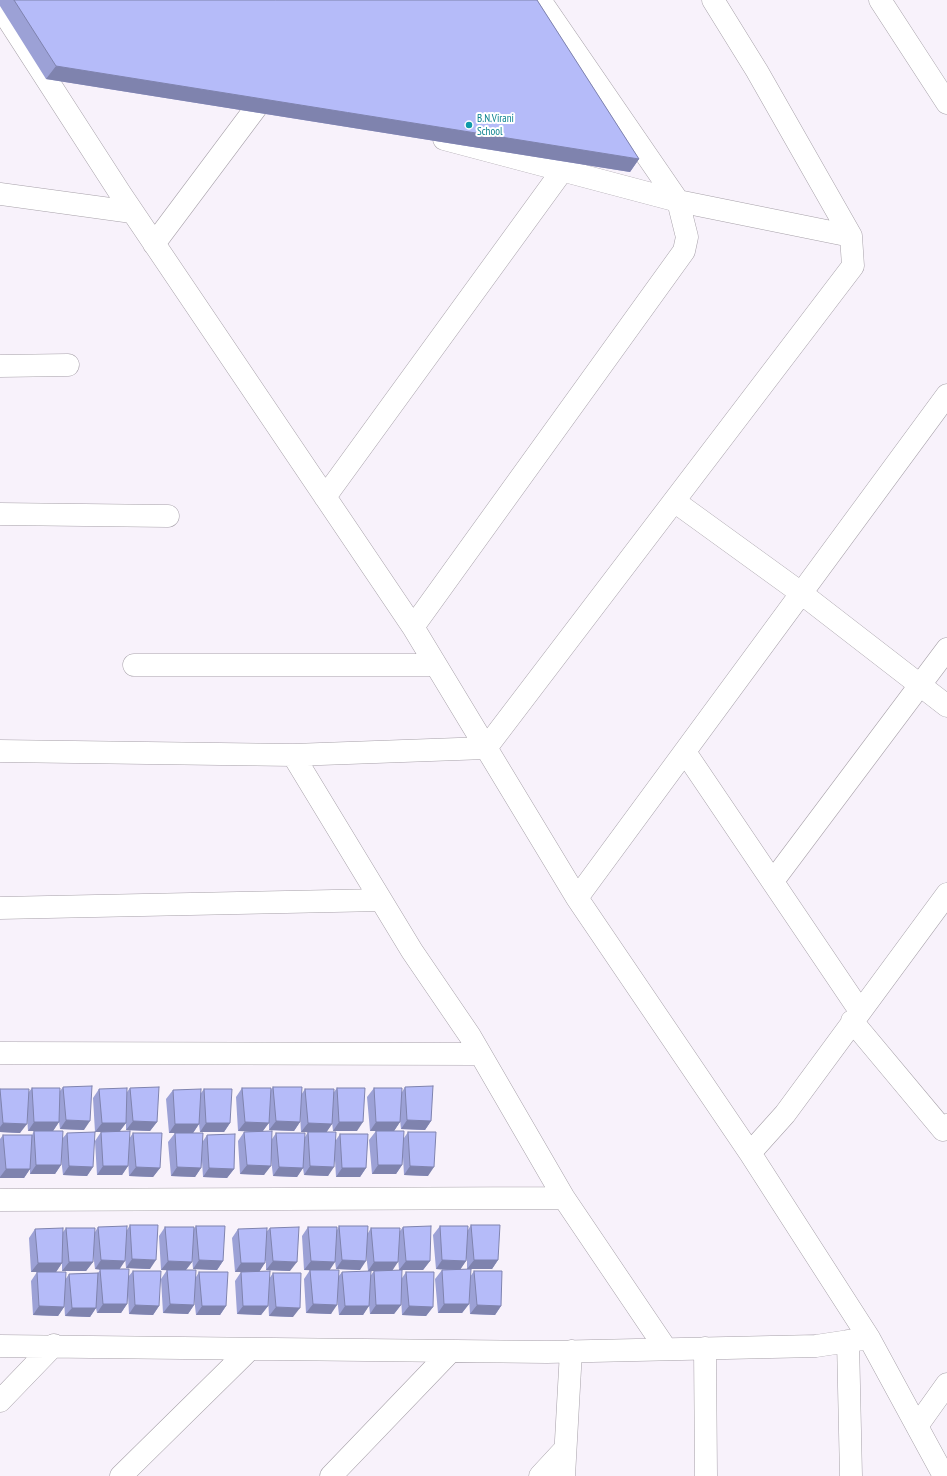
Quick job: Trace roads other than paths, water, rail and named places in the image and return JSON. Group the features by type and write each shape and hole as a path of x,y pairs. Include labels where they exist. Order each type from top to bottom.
{"street":[{"path":"413,627 684,251 687,237 678,201 540,0"},
{"path":"486,748 853,266 850,236 757,71 713,0"},
{"path":"880,0 947,103"},
{"path":"0,7 132,212 413,627 577,898 750,1153 859,1339 917,1426 944,1476"},
{"path":"46,79 70,81"},
{"path":"239,96 284,105"},
{"path":"154,244 261,101"},
{"path":"428,135 678,201 850,236"},
{"path":"325,497 562,171"},
{"path":"0,194 132,212"},
{"path":"0,366 68,365"},
{"path":"577,898 947,394"},
{"path":"674,501 801,593 947,706"},
{"path":"0,514 168,516"},
{"path":"773,881 947,649"},
{"path":"134,665 436,665"},
{"path":"0,751 293,755 486,748"},
{"path":"684,752 773,881 856,1016 946,1130"},
{"path":"293,755 382,900 480,1054 564,1198 666,1349"},
{"path":"750,1153 785,1114 947,894"},
{"path":"0,908 382,900"},
{"path":"0,1053 480,1054"},
{"path":"0,1200 564,1198"},
{"path":"0,1346 450,1352 816,1346 859,1339"},
{"path":"851,1476 859,1339"},
{"path":"0,1401 54,1346"},
{"path":"705,1348 706,1476"},
{"path":"121,1476 250,1349"},
{"path":"564,1476 571,1351"},
{"path":"331,1476 450,1352"},
{"path":"917,1426 947,1384"},
{"path":"540,1476 565,1449"}],"place":[{"name":"B.N.Virani School","path":"469,125"}]}
